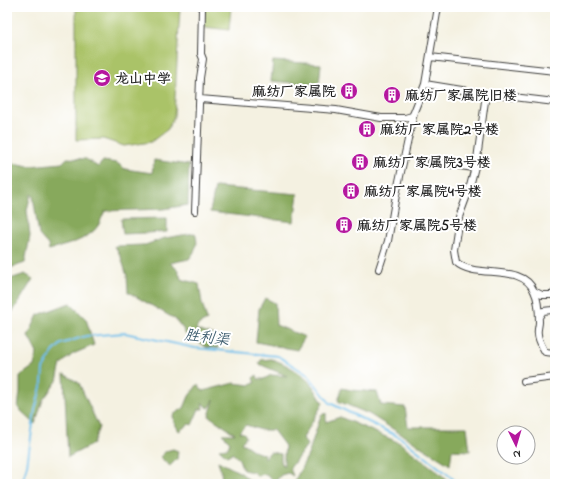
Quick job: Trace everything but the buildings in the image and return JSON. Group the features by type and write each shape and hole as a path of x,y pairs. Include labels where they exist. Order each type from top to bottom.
{"street":[{"path":"195,211 200,78 203,59 201,54 202,7"},
{"path":"379,269 388,241 396,195 414,112 425,84 438,7"},
{"path":"430,57 555,71"},
{"path":"425,84 486,94 555,102"},
{"path":"486,94 474,168 469,190 459,217 454,250 456,262 465,268 516,275 531,286 534,291 539,317 538,335 545,352 555,353"},
{"path":"200,99 336,110 389,118 408,118 412,116 414,112"},
{"path":"431,162 474,168"},
{"path":"534,291 542,295 552,295 555,292"},
{"path":"539,317 542,311 552,310 555,308"},
{"path":"524,380 555,377"}],"green space":[{"path":"76,7 180,7 174,116 168,129 151,142 124,146 103,139 76,140"},
{"path":"205,7 231,7 229,30 204,27"},
{"path":"273,61 321,64 319,85 271,81"},
{"path":"67,158 86,159 98,167 103,161 117,163 125,169 152,173 154,160 189,165 188,205 163,209 105,211 98,226 88,235 76,242 49,250 48,245 39,235 33,196 31,194 27,210 30,236 25,263 7,269 7,162 30,166 62,163"},
{"path":"215,187 298,194 294,222 210,212"},
{"path":"167,218 167,232 123,234 121,219"},
{"path":"195,233 197,241 196,247 189,259 170,263 178,270 181,279 199,284 207,320 198,325 196,330 215,335 218,348 206,347 186,335 175,319 128,292 127,276 121,257 115,246 145,245 165,238"},
{"path":"25,274 33,279 14,310 7,318 7,280"},
{"path":"265,298 275,303 276,325 305,337 297,350 256,342 259,309"},
{"path":"70,303 86,319 94,345 73,354 61,364 57,381 43,400 35,424 18,408 20,376 34,366 37,353 28,336 38,315"},
{"path":"271,359 298,372 311,384 323,403 303,438 307,445 290,468 293,476 288,473 281,475 275,482 266,475 261,474 258,477 253,472 243,470 239,459 232,453 227,456 219,449 228,448 230,442 222,434 235,434 209,416 214,400 209,408 202,402 203,409 199,409 192,425 189,424 179,431 174,422 173,415 184,408 189,396 198,384 203,391 234,383 250,385 255,383 253,378 257,375 258,379 264,379 271,375 287,376 259,364 261,360","holes":["246,425 261,430 273,430 285,446 284,467 281,462 281,454 270,452 265,458 264,454 257,452 241,443 246,437 244,433 239,432"]},
{"path":"64,374 79,383 99,427 93,444 68,457"},
{"path":"342,388 377,392 381,405 405,407 408,427 467,427 470,451 452,450 450,465 369,414 338,401"},
{"path":"326,413 326,422 340,417 400,443 442,475 450,484 293,484 308,455 321,415"},
{"path":"173,449 178,451 177,459 170,466 160,457 166,451"},
{"path":"218,461 241,473 254,484 235,484 232,477 222,480"}],"waterway":[{"name":"胜利渠","path":"19,484 24,477 27,465 35,410 42,383 43,369 53,352 61,344 86,336 125,333 195,348 278,356 308,375 330,403 401,438 450,476 458,484"}],"place":[{"name":"龙山中学","path":"102,78"},
{"name":"麻纺厂家属院","path":"349,91"},
{"name":"麻纺厂家属院旧楼","path":"392,95"},
{"name":"麻纺厂家属院2号楼","path":"367,129"},
{"name":"麻纺厂家属院3号楼","path":"360,162"},
{"name":"麻纺厂家属院4号楼","path":"351,191"},
{"name":"麻纺厂家属院5号楼","path":"344,225"}]}
